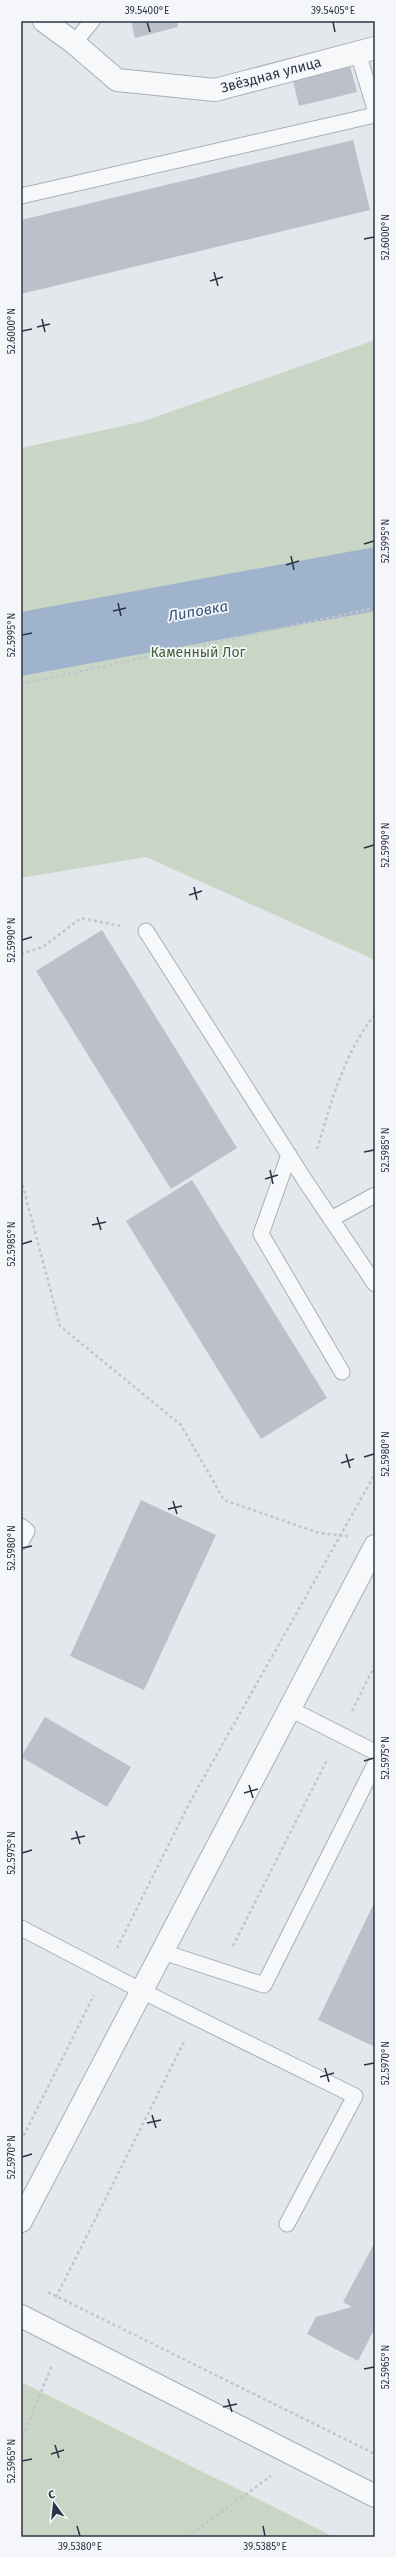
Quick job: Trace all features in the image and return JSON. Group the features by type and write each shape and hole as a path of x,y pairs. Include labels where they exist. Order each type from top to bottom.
{"street":[{"name":"Звёздная улица","path":"44,21 74,43 117,80 215,90 366,51"},
{"path":"21,2221 375,1546"},
{"path":"21,2316 375,2496"}],"lane":[{"path":"74,43 92,21"},
{"path":"366,51 375,109"},
{"path":"21,196 375,115"},
{"path":"146,932 306,1182 375,1284"},
{"path":"289,1155 261,1234 342,1372"},
{"path":"331,1219 375,1195"},
{"path":"21,1526 26,1531 21,1542"},
{"path":"290,1709 375,1752"},
{"path":"163,1952 264,1985 375,1764"},
{"path":"21,1928 142,1991 355,2096 287,2224"}],"path":[{"path":"21,684 375,608"},
{"path":"21,954 43,947 81,918 146,932"},
{"path":"306,1182 335,1092 359,1035 375,1014"},
{"path":"21,1180 60,1326 181,1425 224,1500 319,1532 354,1536"},
{"path":"21,2141 190,1802 375,1474"},
{"path":"48,2292 375,2454"},
{"path":"21,2442 63,2338"},
{"path":"187,2537 296,2456"}],"green space":[{"name":"Каменный Лог","path":"375,340 375,960 146,857 21,878 21,448 141,422"},
{"path":"21,2382 306,2523 334,2537 21,2537"}],"building":[{"path":"131,21 177,21 178,27 135,38"},
{"path":"349,62 357,92 299,106 292,76"},
{"path":"353,140 370,210 21,294 21,220"},
{"path":"102,930 237,1148 171,1189 36,971"},
{"path":"192,1180 327,1398 261,1439 126,1221"},
{"path":"141,1500 216,1535 144,1690 70,1656"},
{"path":"45,1717 131,1767 107,1807 21,1757"},
{"path":"375,1901 375,2047 318,2020"},
{"path":"375,2242 375,2328 358,2361 307,2334 316,2317 352,2307 343,2302"}],"waterway":[{"name":"Липовка","path":"21,644 375,579"}]}
